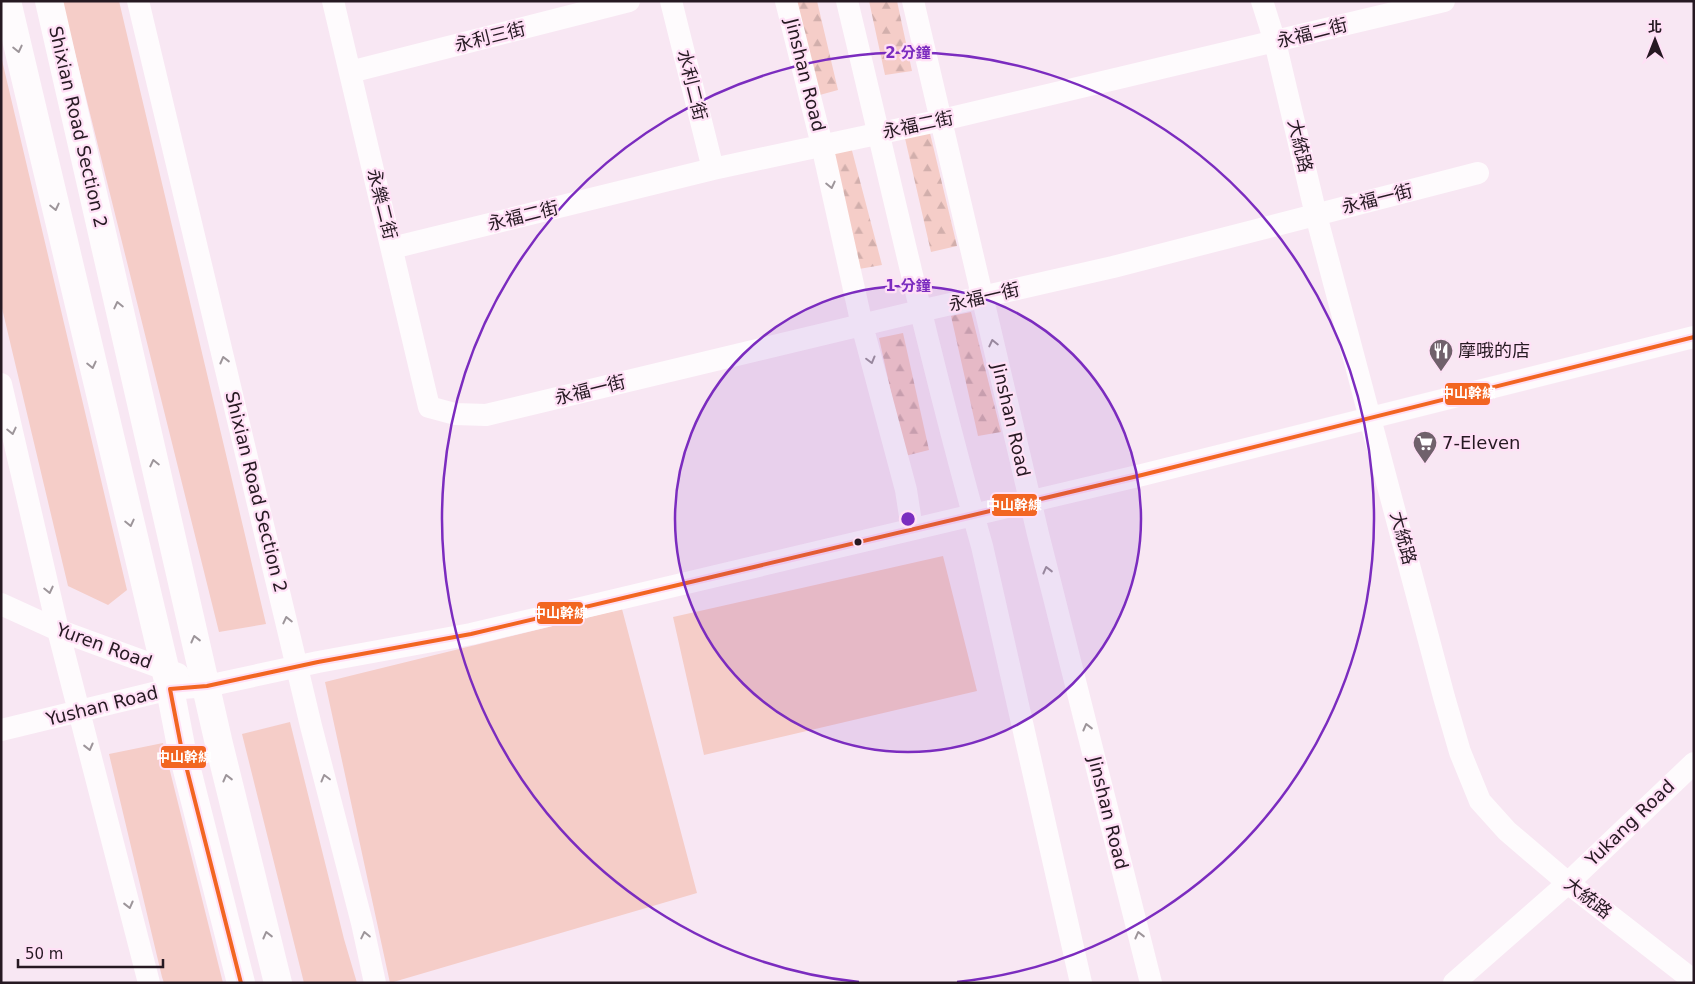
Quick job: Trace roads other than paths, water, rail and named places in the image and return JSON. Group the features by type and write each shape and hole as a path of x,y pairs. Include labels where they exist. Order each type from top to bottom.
{"main road":[{"path":"7,1 167,679 181,746 241,983"},
{"name":"Shixian Road Section 2","path":"49,1 219,744 278,983"}],"street":[{"name":"Shixian Road Section 2","path":"138,1 297,667 362,922 375,983"},
{"name":"永樂二街","path":"333,1 429,408"},
{"name":"永利三街","path":"350,72 629,1"},
{"name":"水利二街","path":"671,1 713,168"},
{"name":"Jinshan Road","path":"786,1 822,145 862,325 906,490 912,529"},
{"path":"847,1 920,311 961,476 984,555 1081,983"},
{"name":"Jinshan Road","path":"914,1 1030,501 1152,983"},
{"name":"大統路","path":"1262,1 1275,42 1316,215 1369,418 1444,697 1460,752 1472,783 1480,801 1507,831 1568,882 1694,981"},
{"name":"永福二街","path":"392,248 713,168 942,120 1444,1"},
{"name":"永福一街","path":"429,408 455,414 486,415 920,311 1113,267 1478,173"},
{"path":"207,686 318,662 471,634 973,515 1694,337"},
{"path":"1,384 58,630 149,983"},
{"name":"Yuren Road","path":"1,604 167,679 207,686"},
{"name":"Yushan Road","path":"1,730 80,711 167,679"},
{"name":"Yukang Road","path":"1454,983 1568,882 1694,763"}],"place":[{"name":"摩哦的店","path":"1441,372"},
{"name":"7-Eleven","path":"1425,464"}]}
